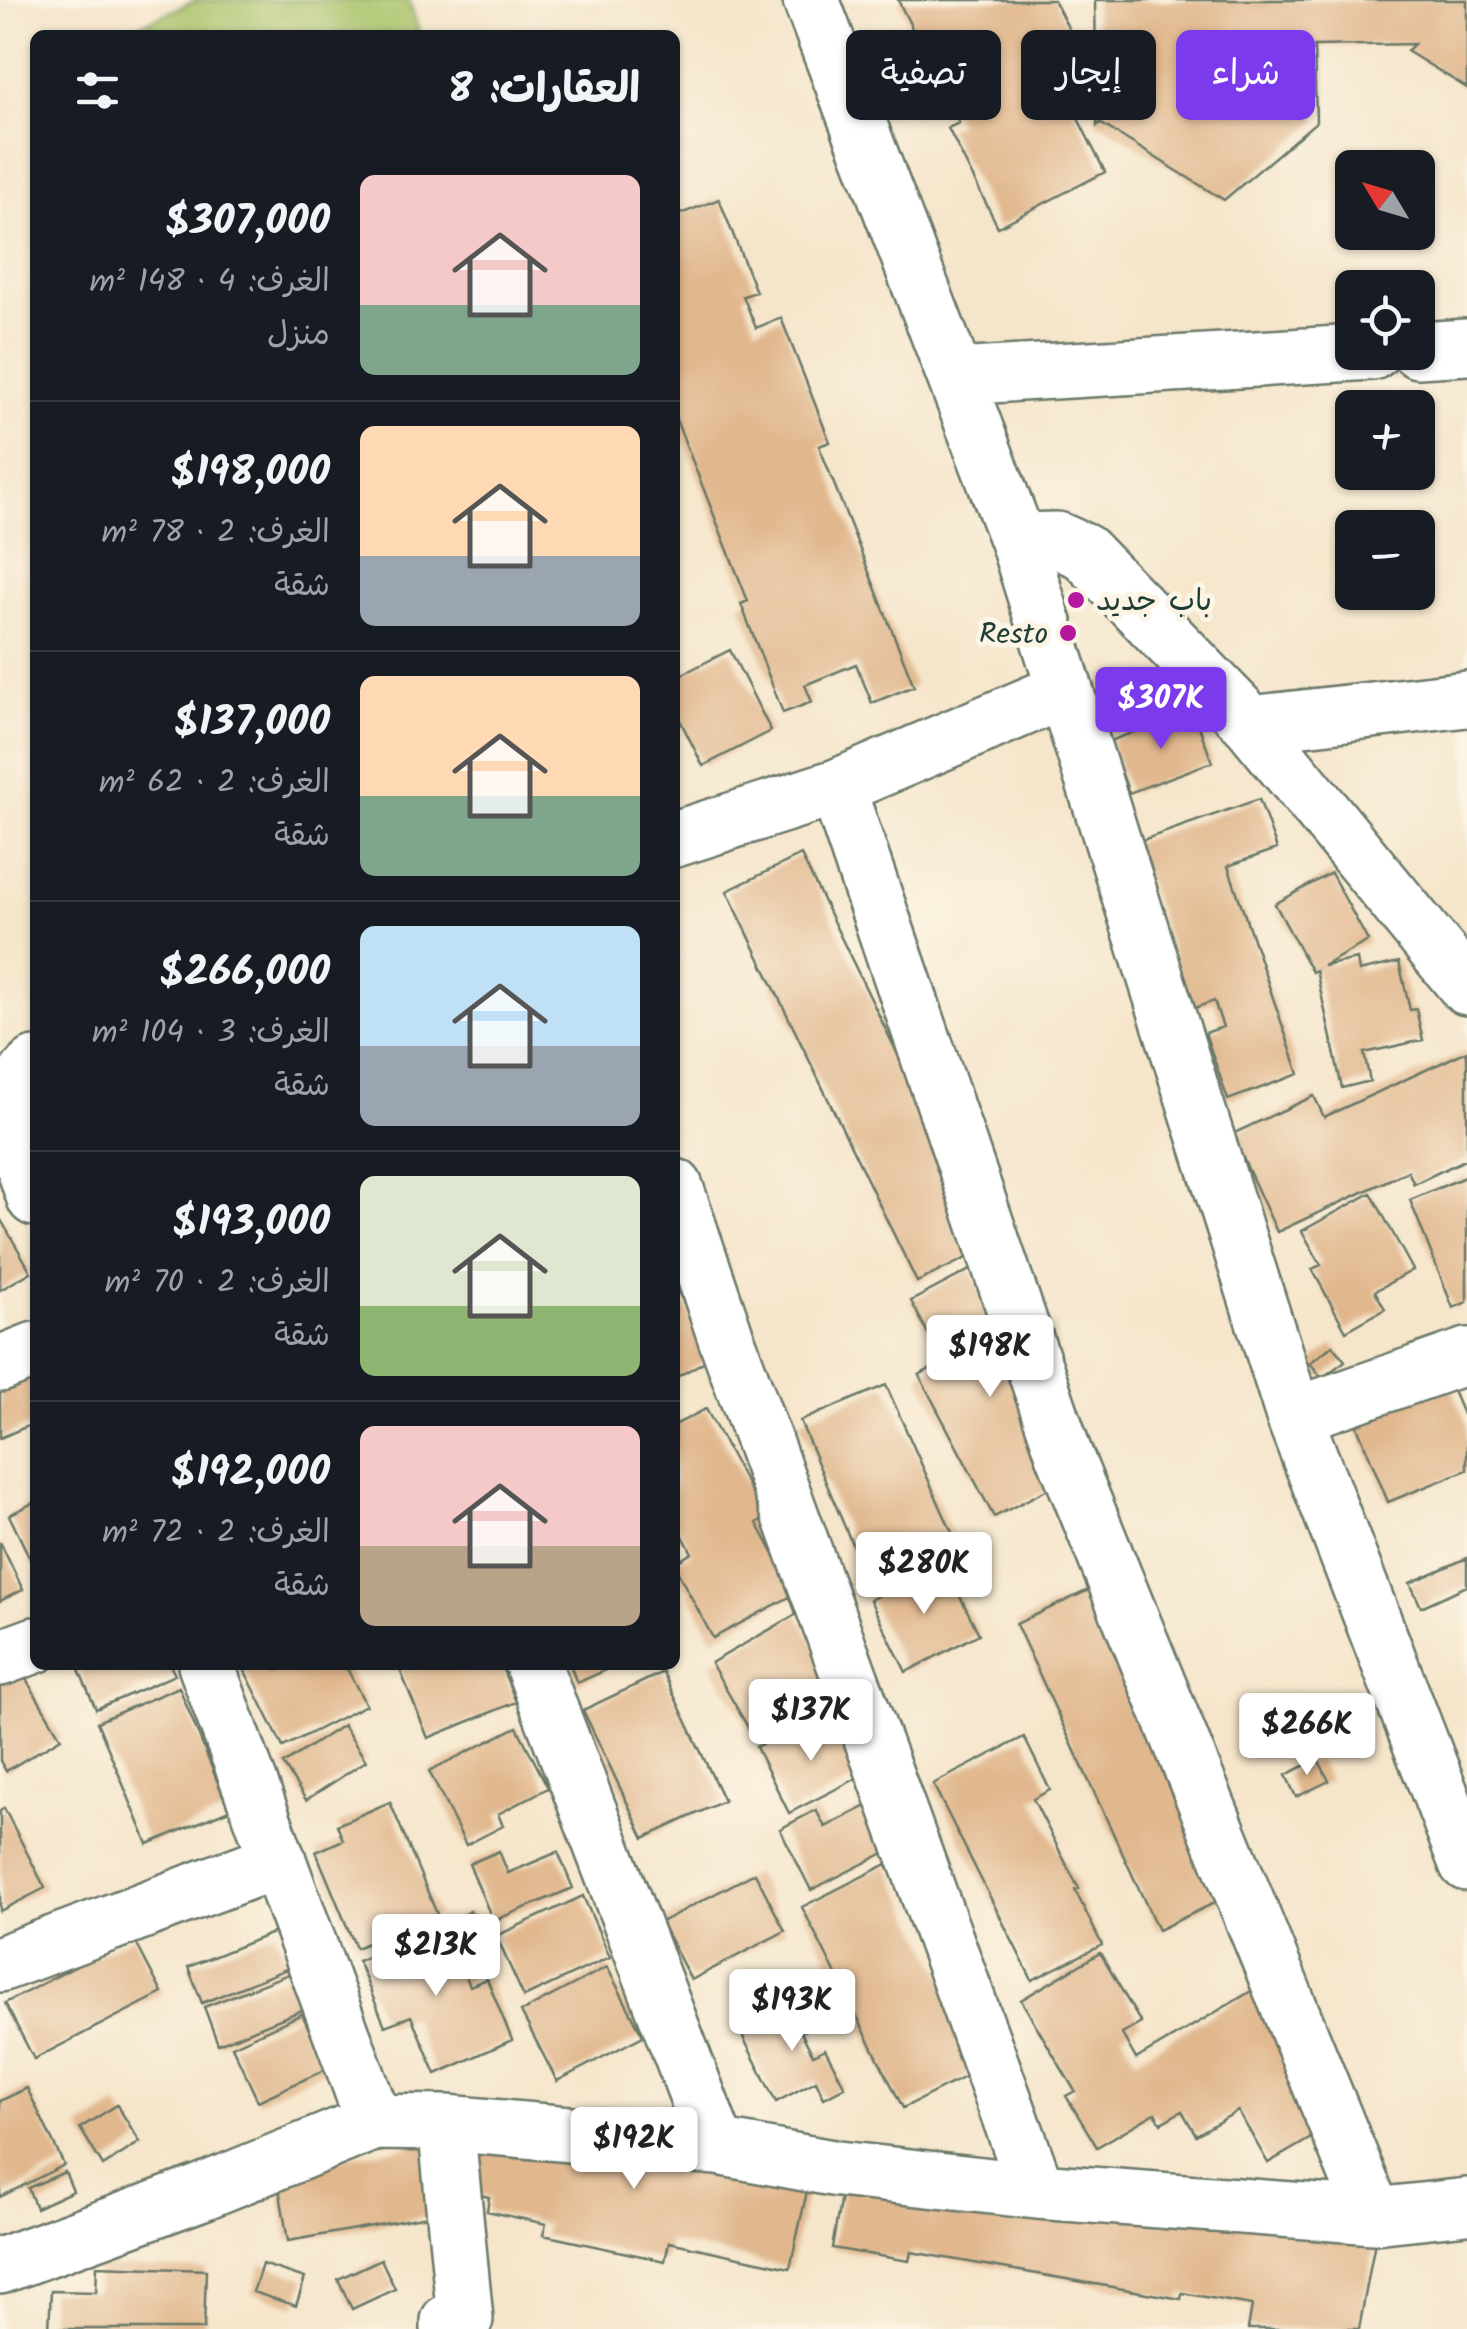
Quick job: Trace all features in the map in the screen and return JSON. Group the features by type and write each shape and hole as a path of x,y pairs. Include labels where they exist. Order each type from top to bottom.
{"street":[{"path":"811,0 1018,541 1294,1416 1467,1863"},
{"path":"1435,349 1467,347"},
{"path":"956,376 1335,354"},
{"path":"1018,541 1057,540 1084,552 1251,724 1467,988"},
{"path":"680,837 837,787 1065,690"},
{"path":"1251,724 1467,699"},
{"path":"837,787 1064,1454 1374,2216"},
{"path":"30,1068 12,1085 5,1116 30,1184"},
{"path":"680,1202 725,1336 1037,2191"},
{"path":"0,1364 30,1352"},
{"path":"1294,1416 1467,1356"},
{"path":"0,1658 30,1646"},
{"path":"208,1670 374,2122"},
{"path":"536,1670 717,2147"},
{"path":"0,1964 278,1860"},
{"path":"0,2266 202,2192 374,2122 446,2123 717,2147 838,2169 1037,2191 1374,2216 1467,2206"},
{"path":"446,2123 465,2319 449,2325"}],"green space":[{"path":"197,0 409,0 418,30 128,30"}],"building":[{"path":"898,0 1054,0 1069,30 1021,30 1021,120 1079,120 1105,172 998,227 948,128 959,123 958,120 1001,120 1001,30 913,30"},
{"path":"1095,0 1467,0 1467,88 1407,51 1414,44 1315,46 1315,30 1176,30 1176,120 1315,120 1315,84 1316,122 1224,200 1100,123 1097,126 1097,120 1156,120 1156,30 1095,30"},
{"path":"719,199 756,292 743,296 756,328 781,318 830,442 819,446 914,686 872,703 856,664 805,685 812,702 783,713 741,604 748,601 680,430 680,214"},
{"path":"730,650 771,731 703,766 680,720 680,675"},
{"path":"1193,710 1212,762 1129,793 1110,741"},
{"path":"1259,799 1277,849 1228,866 1299,1074 1228,1100 1205,1033 1223,1027 1214,1001 1192,1009 1134,843"},
{"path":"801,855 991,1246 917,1282 727,891"},
{"path":"1331,873 1368,941 1323,966 1357,959 1359,971 1399,962 1410,1010 1416,1009 1423,1040 1364,1053 1370,1081 1342,1088 1316,970 1312,972 1275,904"},
{"path":"1467,1051 1467,1159 1414,1184 1408,1171 1277,1232 1232,1134 1314,1096 1324,1117"},
{"path":"1467,1176 1467,1302 1453,1308 1410,1200"},
{"path":"1371,1193 1413,1270 1375,1291 1385,1309 1346,1331 1312,1269 1321,1265 1302,1231"},
{"path":"0,1218 30,1273 0,1290"},
{"path":"970,1270 1088,1492 1052,1487 994,1517 919,1375 943,1362 911,1301"},
{"path":"680,1296 714,1356 680,1375"},
{"path":"1333,1345 1345,1361 1322,1378 1310,1363"},
{"path":"30,1352 30,1425 0,1438 0,1364"},
{"path":"1446,1374 1467,1424 1467,1470 1388,1502 1352,1414"},
{"path":"886,1385 958,1546 869,1584 800,1421"},
{"path":"706,1409 765,1518 757,1523 795,1594 713,1638 680,1576 680,1560 692,1553 680,1530 680,1422"},
{"path":"30,1504 30,1559 9,1515"},
{"path":"0,1542 23,1590 0,1601"},
{"path":"1467,1558 1467,1586 1421,1607 1410,1583"},
{"path":"943,1563 979,1634 906,1672 870,1600"},
{"path":"1097,1586 1223,1899 1158,1930 1016,1624"},
{"path":"797,1614 839,1687 753,1736 711,1663"},
{"path":"15,1660 61,1738 6,1771 0,1761 0,1669"},
{"path":"79,1670 172,1670 175,1675 96,1709"},
{"path":"244,1670 348,1670 366,1705 283,1747"},
{"path":"400,1670 503,1670 516,1702 428,1738"},
{"path":"572,1670 604,1671 577,1683"},
{"path":"663,1672 724,1801 644,1838 583,1710"},
{"path":"179,1687 229,1810 148,1844 97,1722"},
{"path":"810,1719 820,1740 846,1727 869,1772 789,1813 756,1747"},
{"path":"343,1725 366,1761 306,1800 283,1764"},
{"path":"517,1727 548,1788 498,1814 503,1826 466,1845 429,1771"},
{"path":"1024,1737 1050,1790 1033,1799 1079,1889 1075,1890 1102,1945 1032,1980 933,1784"},
{"path":"1318,1759 1329,1781 1296,1797 1286,1775"},
{"path":"390,1802 437,1914 356,1948 316,1852 343,1840 337,1825"},
{"path":"867,1806 890,1850 811,1890 780,1829 816,1810 825,1827"},
{"path":"4,1808 45,1888 0,1911 0,1811"},
{"path":"499,1851 508,1873 558,1852 573,1888 493,1921 469,1864"},
{"path":"887,1864 988,2065 903,2108 802,1907"},
{"path":"755,1873 785,1931 691,1980 661,1922"},
{"path":"583,1896 610,1957 524,1997 496,1936"},
{"path":"470,1911 480,1930 462,1940 452,1921"},
{"path":"443,1925 470,1986 487,1979 512,2040 436,2074 411,2016 385,2026 358,1961"},
{"path":"275,1932 289,1968 202,2003 188,1967"},
{"path":"133,1937 162,1993 34,2059 5,2003"},
{"path":"1100,1953 1141,2023 1122,2034 1136,2059 1255,1989 1335,2124 1268,2163 1238,2111 1196,2135 1182,2111 1161,2123 1155,2113 1097,2147 1066,2096 1075,2091 1021,2000"},
{"path":"607,1967 643,2036 557,2081 521,2012"},
{"path":"291,1973 305,2009 218,2044 204,2007"},
{"path":"813,1998 824,2020 801,2032 813,2055 825,2049 845,2087 824,2098 816,2081 776,2102 742,2035"},
{"path":"302,2014 327,2069 258,2101 232,2046"},
{"path":"27,2088 64,2165 0,2197 0,2101"},
{"path":"117,2105 140,2142 103,2166 80,2128"},
{"path":"475,2113 811,2173 790,2268 669,2242 665,2261 543,2235 546,2224 487,2211 489,2197 458,2190"},
{"path":"433,2142 445,2213 288,2241 276,2170"},
{"path":"65,2172 73,2191 36,2208 28,2188"},
{"path":"843,2185 1376,2236 1359,2329 1248,2329 1252,2305 1182,2293 1181,2299 911,2252 909,2261 832,2248"},
{"path":"381,2259 395,2289 352,2309 338,2279"},
{"path":"262,2264 305,2278 296,2306 253,2292"},
{"path":"97,2266 206,2270 204,2329 49,2329 51,2291 96,2292"}],"place":[{"name":"باب جديد","path":"1076,600"},
{"name":"Resto","path":"1068,633"}]}
